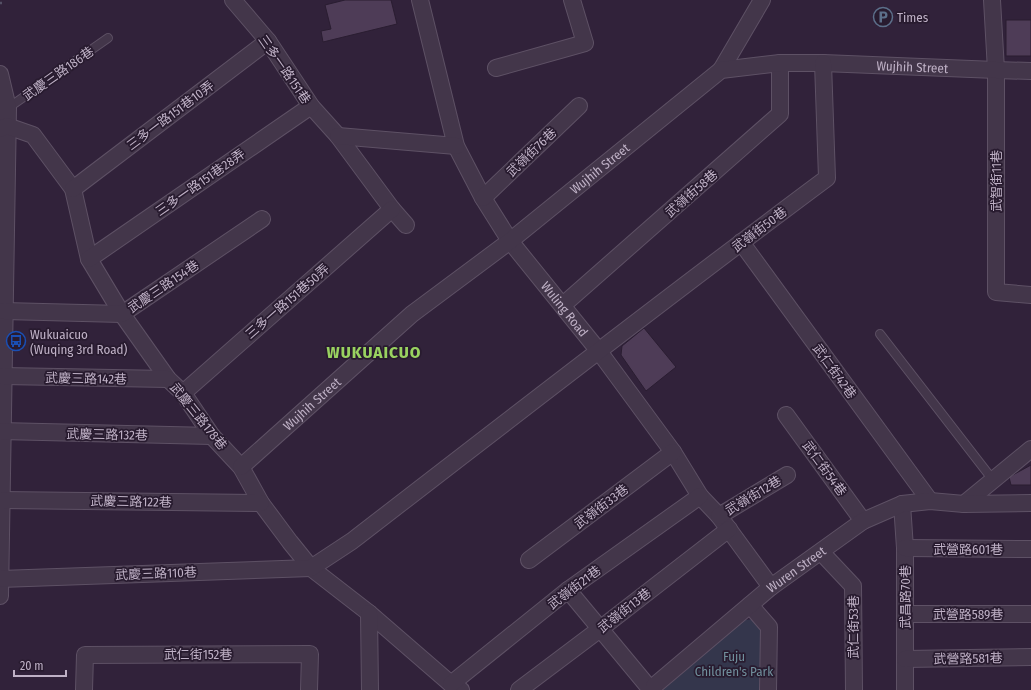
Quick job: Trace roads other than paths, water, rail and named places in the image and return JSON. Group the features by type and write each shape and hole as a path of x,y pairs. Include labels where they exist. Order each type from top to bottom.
{"street":[{"name":"三多一路151巷","path":"233,0 268,42 311,106 338,136 392,209 406,225"},
{"name":"Wuling Road","path":"420,0 456,146 483,198 510,241 598,350 673,452 700,496 719,516 771,587"},
{"path":"496,68 585,43 572,0"},
{"path":"721,70 762,0"},
{"name":"武智街11巷","path":"992,0 996,70 996,292 1031,296"},
{"name":"三多一路151巷10弄","path":"73,189 268,42"},
{"name":"Wujhih Street","path":"241,467 412,314 510,241 721,70 780,63 823,63 1031,71"},
{"name":"武嶺街58巷","path":"563,305 780,114 780,63"},
{"name":"武嶺街50巷","path":"311,568 352,541 598,350 827,178 823,63"},
{"path":"0,74 8,108 4,127 4,311 1,431 0,596"},
{"name":"三多一路151巷28弄","path":"88,259 311,106"},
{"name":"武嶺街76巷","path":"483,198 579,106"},
{"name":"武慶三路178巷","path":"4,127 33,135 73,189 88,259 122,314 168,379 183,393 212,436 241,467 261,503 290,542 311,568 369,613 439,673 450,688"},
{"path":"338,136 456,146"},
{"name":"三多一路151巷50弄","path":"183,393 392,209"},
{"name":"武慶三路154巷","path":"4,311 122,314 262,219"},
{"name":"武仁街42巷","path":"741,242 930,501"},
{"name":"武慶三路142巷","path":"3,376 168,379"},
{"name":"武仁街54巷","path":"786,415 863,521"},
{"name":"武慶三路132巷","path":"1,431 212,436"},
{"path":"964,504 1031,449"},
{"name":"武嶺街33巷","path":"528,560 673,452"},
{"name":"武嶺街12巷","path":"719,516 787,475"},
{"name":"武嶺街21巷","path":"450,688 568,590 700,496"},
{"name":"武慶三路122巷","path":"1,500 261,503"},
{"name":"Wuren Street","path":"652,690 654,686 771,587 863,521 902,504 930,501 964,504 1031,503"},
{"name":"武昌路70巷","path":"902,504 905,548 905,690"},
{"name":"武嶺街13巷","path":"519,690 729,529"},
{"name":"武營路601巷","path":"905,548 1031,549"},
{"name":"武仁街53巷","path":"821,552 853,586 854,690"},
{"name":"武慶三路110巷","path":"0,579 311,568"},
{"path":"568,590 652,690"},
{"path":"750,605 769,627 768,690"},
{"path":"369,613 370,690"},
{"name":"武營路589巷","path":"905,614 1031,614"},
{"name":"武仁街152巷","path":"84,690 85,655 310,654 309,690"},
{"name":"武營路581巷","path":"905,659 1031,657"}],"lane":[{"name":"武慶三路186巷","path":"8,108 108,38"},
{"path":"880,334 993,480"}],"place":[{"name":"Times","path":"883,17"},
{"name":"Wukuaicuo (Wuqing 3rd Road)","path":"16,341"}],"district":[{"name":"WUKUAICUO","path":"374,352"}],"park label":[{"name":"Fuju Children's Park","path":"734,664"}]}
